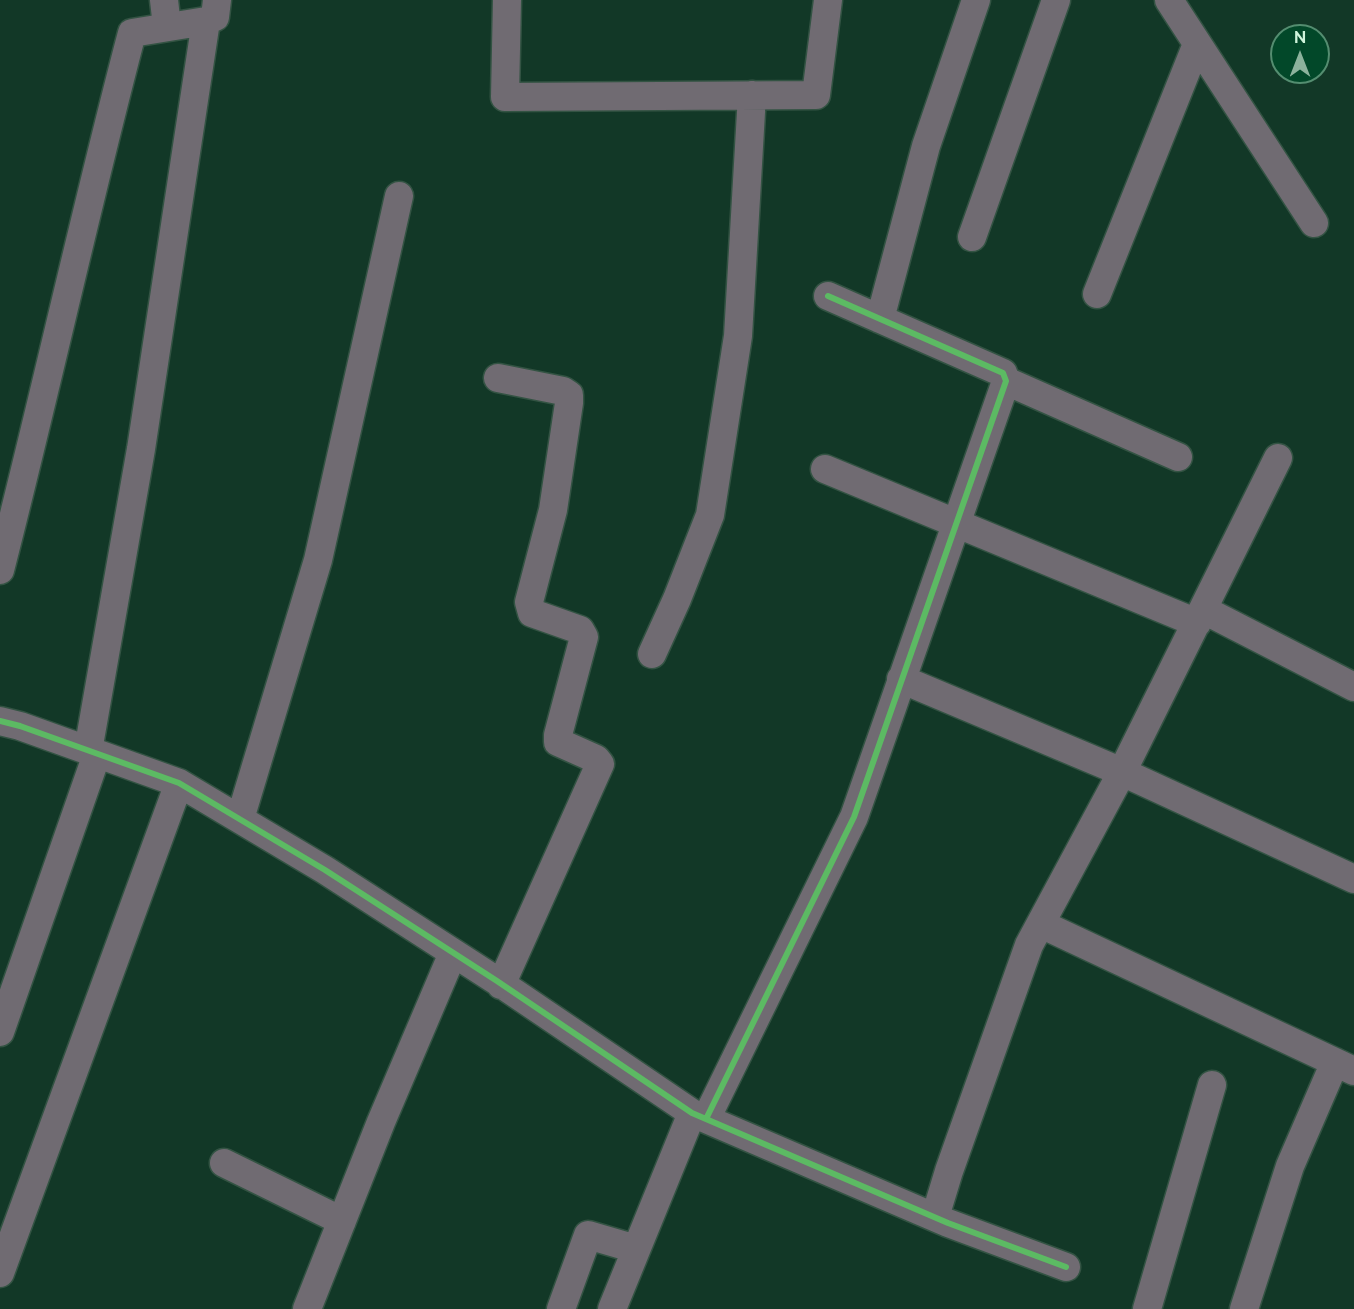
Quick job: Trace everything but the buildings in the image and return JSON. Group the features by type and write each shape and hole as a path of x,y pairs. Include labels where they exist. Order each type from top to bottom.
{"street":[{"path":"507,0 505,97 816,95 828,0"},
{"path":"880,319 926,146 976,0"},
{"path":"972,237 1056,0"},
{"path":"1169,0 1314,223"},
{"path":"0,570 38,421 87,208 132,33 165,14 211,11 93,752 0,1032"},
{"path":"1097,294 1197,44"},
{"path":"652,654 710,515 738,336 753,95"},
{"path":"240,819 318,560 399,196"},
{"path":"612,1309 636,1249 699,1116 854,817 1006,381 1003,373 828,296"},
{"path":"498,378 563,391 569,395 553,510 529,602 532,613 580,630 584,637 558,742 587,754 600,764 501,985"},
{"path":"1006,381 1179,457"},
{"path":"936,1217 949,1170 1029,945 1122,772 1278,458"},
{"path":"825,469 956,523 1200,616 1354,687"},
{"path":"901,679 1122,772 1354,879"},
{"path":"0,721 179,783 325,870 699,1116 936,1217 1066,1267"},
{"path":"0,1273 179,783"},
{"path":"1041,924 1348,1064 1290,1166 1244,1309"},
{"path":"307,1309 381,1122 453,953"},
{"path":"1147,1309 1212,1085"},
{"path":"224,1163 342,1221"},
{"path":"561,1309 588,1235 636,1249"}],"cycle path":[{"path":"706,1119 854,817 1006,381 1003,373 828,296"},
{"path":"0,721 20,726 179,783 325,870 497,981 692,1113 948,1223 1066,1267"}]}
